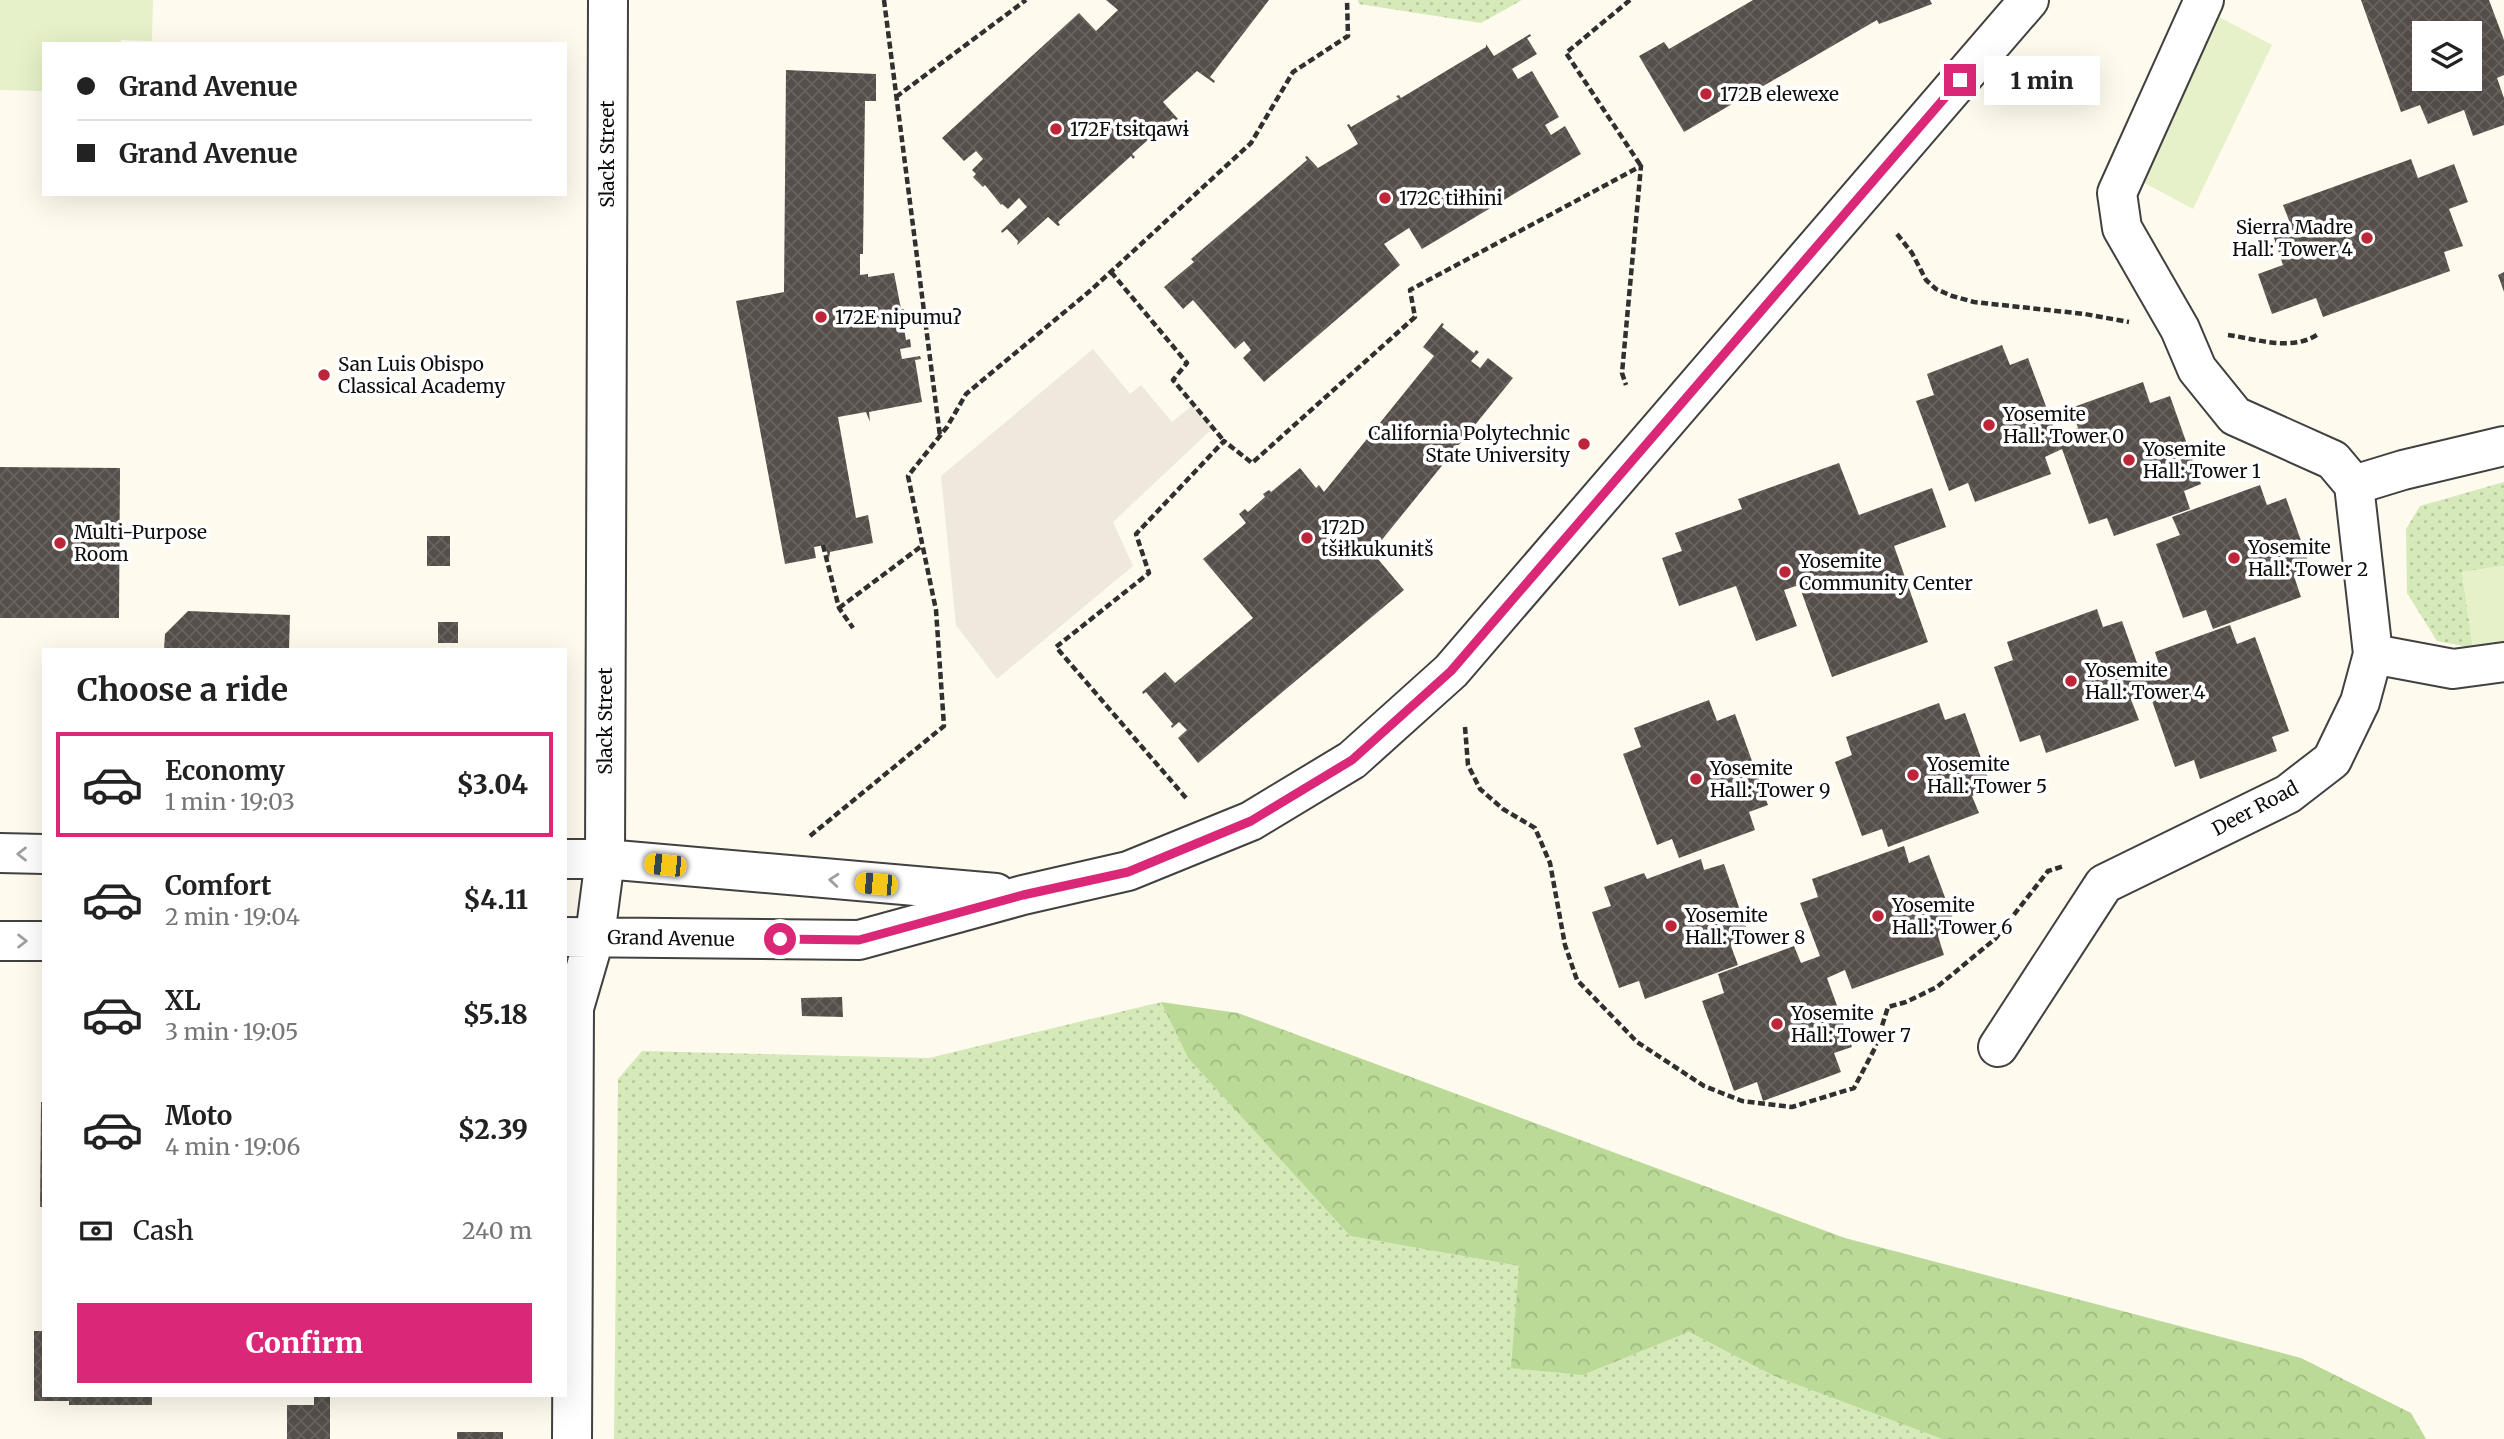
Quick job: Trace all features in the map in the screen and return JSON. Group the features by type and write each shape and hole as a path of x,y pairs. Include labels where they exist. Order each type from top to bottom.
{"street":[{"name":"Slack Street","path":"572,1439 574,1008 580,937 605,859 608,0"},
{"name":"Grand Avenue","path":"580,937 859,940 1023,895 1128,872 1251,821 1352,760 1451,671 2029,0"},
{"path":"2204,0 2117,193 2122,228 2180,329 2197,369 2235,416 2333,460 2354,485 2403,470 2504,446"},
{"name":"Deer Road","path":"1998,1047 2104,884 2288,794 2333,760 2360,702 2372,654 2354,485"},
{"path":"2372,654 2453,669 2504,662"},
{"path":"0,853 42,854"},
{"name":"Grand Avenue","path":"567,859 605,859 1023,895"},
{"path":"0,941 42,941"}],"path":[{"path":"884,0 940,436"},
{"path":"896,97 1026,0"},
{"path":"810,836 944,726 936,610 908,476 940,436 966,394 1111,272 1251,143 1293,72 1348,36 1347,0"},
{"path":"1626,385 1622,373 1641,166 1566,53 1630,0"},
{"path":"1111,272 1187,363 1173,380 1224,442 1252,463 1415,317 1410,290 1641,166"},
{"path":"1897,233 1912,253 1926,280 1936,289 1974,302 2085,314 2275,343 2300,342 2318,334"},
{"path":"1186,798 1056,647 1149,573 1136,534 1224,442"},
{"path":"823,545 839,608 853,628"},
{"path":"839,608 923,545"},
{"path":"1465,727 1468,765 1480,789 1503,809 1535,828 1550,863 1565,945 1577,980 1637,1042 1704,1086 1742,1101 1792,1107 1854,1088 1875,1048 1888,1007 1937,988 1995,939 2048,871 2068,865"}],"green space":[{"path":"0,0 153,0 152,41 42,42 42,91 0,90"},
{"path":"1358,0 1522,0 1481,23 1359,4"},
{"path":"2187,0 2272,45 2193,209 2107,163"},
{"path":"2504,482 2504,566 2462,572 2473,648 2437,641 2407,593 2406,529 2420,506"},
{"path":"2504,566 2504,669 2473,648 2462,572"},
{"path":"1161,1002 1188,1058 1350,1236 1519,1266 1583,1375 1689,1332 1774,1376 1942,1439 614,1439 618,1079 642,1051 929,1058"},
{"path":"1161,1002 1238,1013 1845,1238 2301,1358 2411,1413 2426,1439 1942,1439 1774,1376 1689,1332 1583,1375 1511,1368 1519,1266 1350,1236 1188,1058"}],"shaded area":[{"path":"1093,349 1130,394 1141,385 1172,422 1193,405 1213,428 1113,522 1133,566 997,679 956,625 941,476"}],"building":[{"name":"172F tsɨtqawɨ","path":"1106,0 1269,0 1210,77 1214,83 1197,71 1163,102 1178,119 1173,118 1132,154 1135,157 1133,159 1131,156 1058,222 1060,225 1048,217 1017,245 1018,241 1007,229 1002,233 1001,231 1027,207 1019,198 1008,209 1001,205 985,185 983,187 973,177 976,174 972,170 983,159 976,151 964,161 942,138 1079,13 1096,31 1118,10"},
{"name":"172B elewexe","path":"1753,0 1930,0 1932,4 1879,24 1877,20 1684,132 1639,56 1664,42 1669,49"},
{"path":"2361,0 2489,0 2504,40 2504,75 2497,78 2504,98 2504,125 2473,136 2464,110 2428,124 2420,105 2401,112"},
{"name":"172C tiłhini","path":"1530,34 1527,38 1537,54 1512,69 1518,79 1532,71 1559,117 1545,125 1551,135 1565,126 1581,154 1422,249 1409,228 1384,244 1400,265 1264,382 1243,358 1251,350 1244,341 1235,349 1193,300 1183,309 1164,287 1194,262 1191,259 1307,160 1305,157 1318,168 1358,144 1347,125 1351,127 1399,99 1396,96 1401,98 1486,47 1486,44 1494,56"},
{"name":"172E nipumuʔ","path":"786,70 876,74 876,101 865,101 863,254 860,254 860,275 868,274 868,277 894,273 901,309 904,309 906,316 902,317 906,340 910,339 911,347 900,349 902,359 920,356 921,359 915,360 922,402 869,412 870,422 866,412 838,417 856,518 868,515 873,543 830,552 829,559 825,545 814,547 816,558 785,564 736,301 784,292"},
{"name":"Sierra Madre Hall: Tower 4","path":"2411,159 2418,178 2454,164 2468,202 2449,209 2463,246 2444,252 2450,271 2323,317 2316,298 2272,314 2258,274 2283,265 2271,229 2290,223 2283,205"},
{"path":"2504,272 2504,292 2498,275"},
{"name":"172D tšɨłkukunɨtš","path":"1442,323 1442,327 1474,353 1476,350 1479,352 1471,361 1480,368 1488,358 1513,378 1372,552 1404,590 1198,763 1178,738 1187,730 1179,722 1172,728 1173,724 1146,692 1142,692 1165,672 1175,683 1253,618 1203,559 1246,523 1239,514 1245,509 1248,512 1265,497 1263,494 1269,490 1271,492 1300,468 1316,488 1319,485 1324,492 1434,356 1423,347"},
{"path":"2002,345 2010,365 2028,358 2057,436 2078,428 2071,408 2143,382 2150,403 2170,396 2201,484 2184,491 2190,509 2114,536 2107,518 2089,524 2062,449 2045,457 2051,474 1975,502 1968,483 1949,491 1916,401 1934,395 1927,374"},
{"name":"Yosemite Community Center","path":"1839,463 1859,515 1932,488 1946,527 1894,546 1928,642 1832,677 1799,585 1784,590 1797,626 1756,641 1736,586 1679,606 1662,558 1682,551 1675,533 1742,509 1738,499"},
{"name":"Multi-Purpose Room","path":"0,467 120,468 119,618 0,618"},
{"name":"Yosemite Hall: Tower 2","path":"2260,485 2267,505 2286,498 2312,572 2295,579 2301,597 2213,629 2206,610 2183,618 2156,544 2180,535 2172,517"},
{"path":"427,536 450,536 450,566 427,566"},
{"path":"2097,609 2103,627 2122,621 2142,677 2161,671 2155,652 2230,625 2237,644 2255,637 2289,731 2272,737 2277,751 2200,779 2194,760 2175,767 2150,695 2132,702 2139,720 2046,753 2040,735 2020,742 1994,667 2013,660 2007,642"},
{"path":"188,611 290,615 289,648 164,648 165,634"},
{"path":"438,622 458,622 458,643 438,643"},
{"name":"Yosemite Hall: Tower 9","path":"1709,700 1717,721 1735,714 1768,805 1749,812 1755,830 1679,858 1672,839 1657,845 1623,754 1641,747 1634,728"},
{"name":"Yosemite Hall: Tower 5","path":"1939,703 1945,720 1965,713 1992,789 1972,796 1979,813 1888,847 1882,829 1862,836 1835,762 1852,755 1846,737"},
{"path":"1904,846 1909,863 1929,855 1957,929 1938,936 1944,955 1852,989 1845,970 1827,978 1852,1047 1834,1053 1841,1072 1763,1101 1757,1082 1734,1091 1702,1001 1724,993 1718,974 1794,946 1801,963 1820,956 1800,903 1818,897 1812,879"},
{"name":"Yosemite Hall: Tower 8","path":"1701,859 1704,870 1724,864 1750,939 1731,946 1738,965 1645,999 1639,981 1619,988 1592,912 1611,906 1604,887 1644,873 1647,879"},
{"path":"842,997 843,1017 802,1016 801,998"},
{"path":"41,1102 42,1102 42,1207"},
{"path":"34,1331 42,1331 42,1397 152,1397 152,1405 69,1405 69,1401 34,1401"},
{"path":"314,1397 330,1397 330,1439 287,1439 287,1405 314,1405"},
{"path":"457,1432 503,1432 503,1439 457,1439"}],"place":[{"name":"172B elewexe","path":"1706,94"},
{"name":"172F tsɨtqawɨ","path":"1056,129"},
{"name":"172C tiłhini","path":"1385,198"},
{"name":"Sierra Madre Hall: Tower 4","path":"2367,238"},
{"name":"172E nipumuʔ","path":"821,317"},
{"name":"San Luis Obispo Classical Academy","path":"324,375"},
{"name":"Yosemite Hall: Tower 0","path":"1989,425"},
{"name":"California Polytechnic State University","path":"1584,444"},
{"name":"Yosemite Hall: Tower 1","path":"2129,460"},
{"name":"172D tšɨłkukunɨtš","path":"1307,538"},
{"name":"Multi-Purpose Room","path":"60,543"},
{"name":"Yosemite Hall: Tower 2","path":"2234,558"},
{"name":"Yosemite Community Center","path":"1785,572"},
{"name":"Yosemite Hall: Tower 4","path":"2071,681"},
{"name":"Yosemite Hall: Tower 5","path":"1913,775"},
{"name":"Yosemite Hall: Tower 9","path":"1696,779"},
{"name":"Yosemite Hall: Tower 6","path":"1878,916"},
{"name":"Yosemite Hall: Tower 8","path":"1671,926"},
{"name":"Yosemite Hall: Tower 7","path":"1777,1024"}],"route":[{"path":"780,939 859,940 1023,895 1128,872 1251,821 1352,760 1451,671 1960,80"}]}
